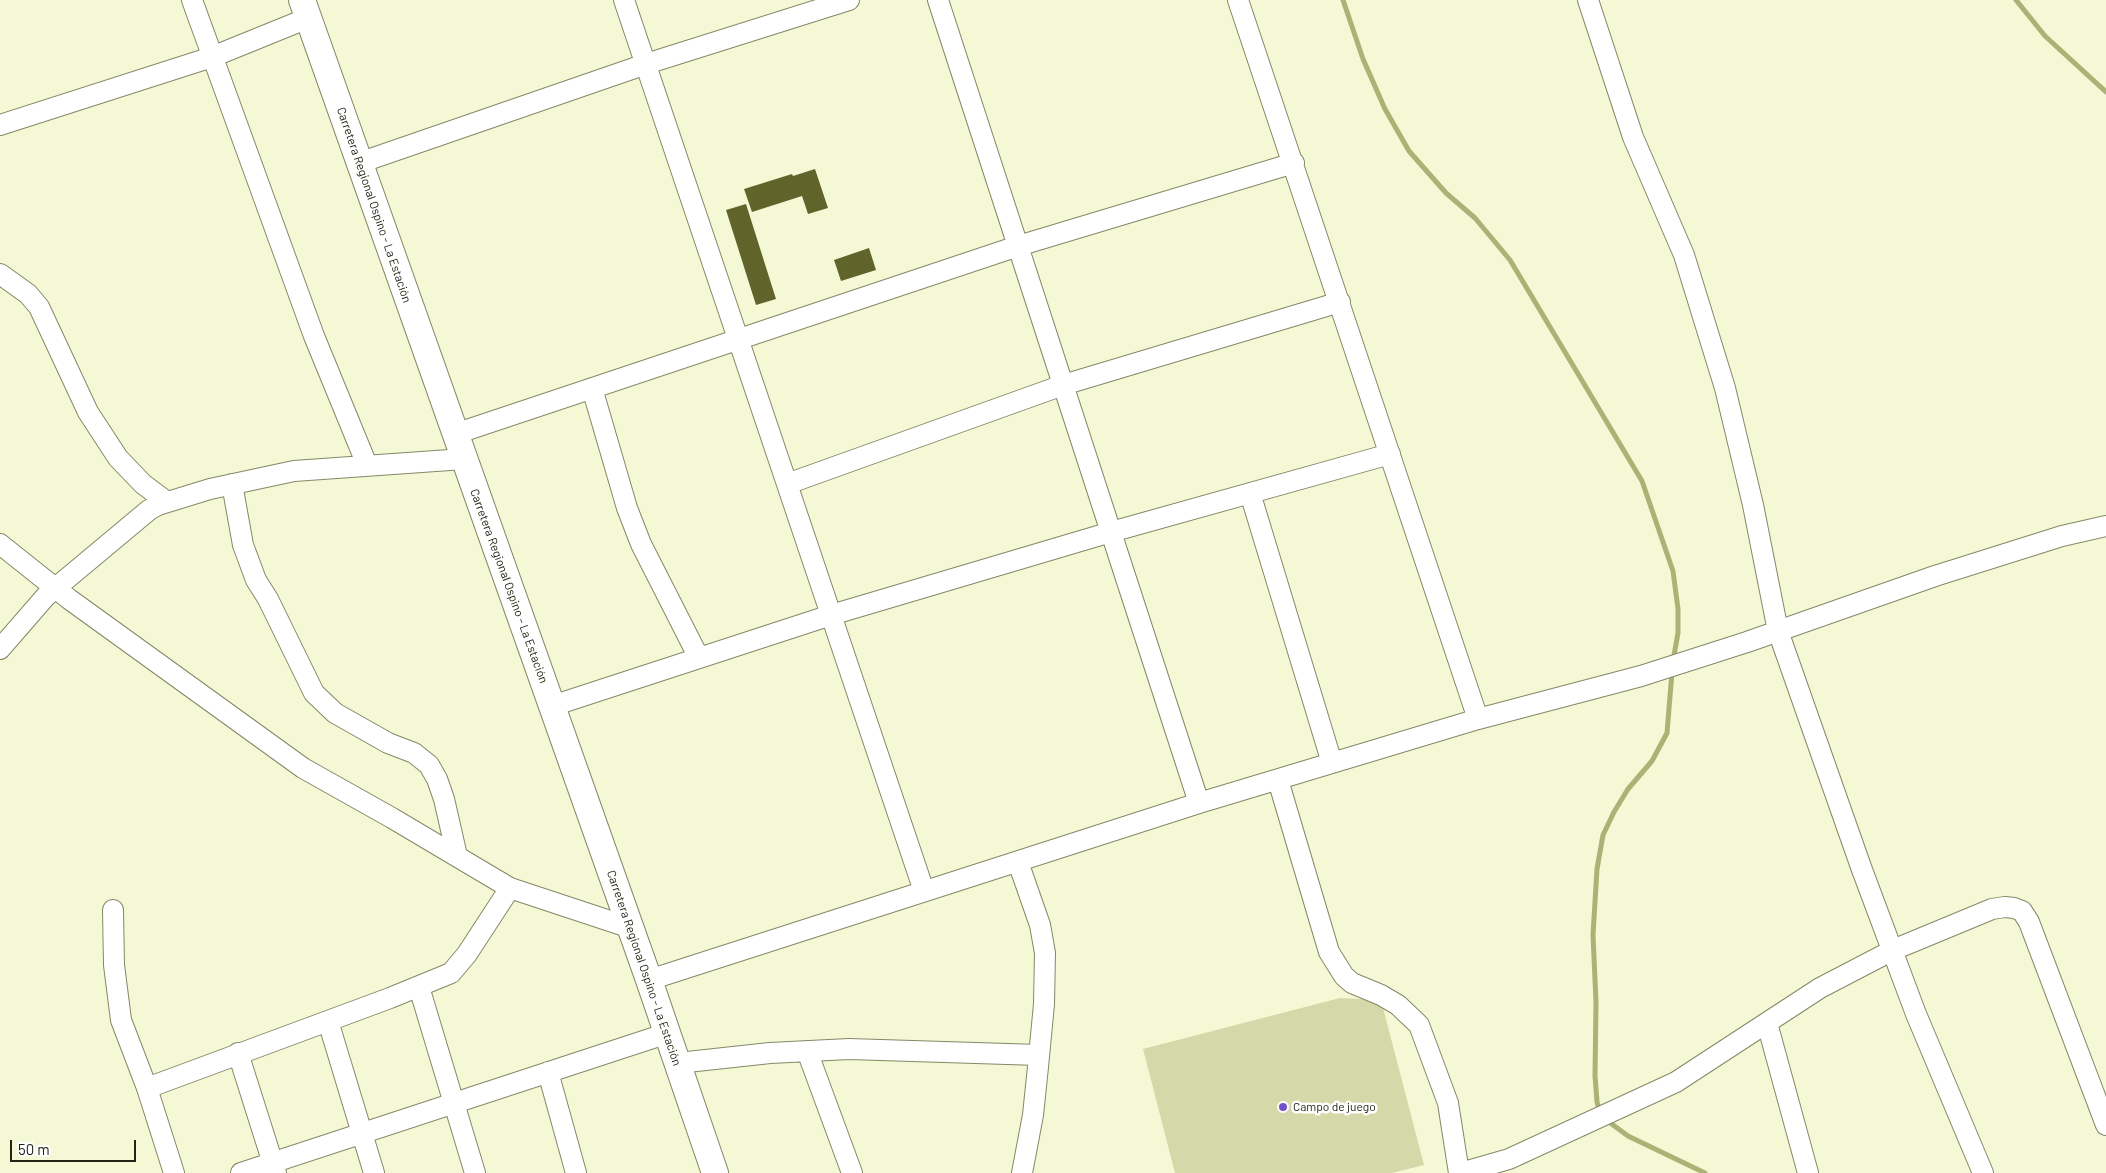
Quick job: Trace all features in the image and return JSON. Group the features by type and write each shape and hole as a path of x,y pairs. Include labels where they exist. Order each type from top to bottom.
{"main road":[{"name":"Carretera Regional Ospino - La Estación","path":"305,9 668,1033 715,1173"}],"street":[{"path":"192,0 314,336 367,465"},
{"path":"624,0 924,891"},
{"path":"359,163 646,64 789,9 849,0"},
{"path":"938,0 1199,803"},
{"path":"1238,0 1294,163 1478,719"},
{"path":"1588,0 1633,137 1684,255 1726,388 1753,505 1778,631 1916,1014 1983,1173"},
{"path":"0,125 212,57 305,9"},
{"path":"455,434 1018,246 1294,163"},
{"path":"0,274 28,294 39,307 88,412 118,458 143,484 167,502"},
{"path":"787,484 1064,385 1340,302"},
{"path":"592,388 627,508 641,544 699,658"},
{"path":"552,706 831,615 1111,532 1390,454"},
{"path":"0,649 55,588 149,510 167,502 232,484 294,471 464,459"},
{"path":"232,484 243,545 256,580 268,599 314,693 334,713 388,743 414,753 429,765 437,778 444,799 458,856"},
{"path":"1250,493 1332,763"},
{"path":"649,980 1199,803 1478,719 1640,676 1778,631 1935,576 2062,536 2106,526"},
{"path":"0,544 55,588 303,768 458,856 510,888 631,928"},
{"path":"1278,780 1329,952 1344,976 1352,982 1398,1005 1419,1025 1448,1103 1459,1173 1517,1155 1676,1082 1820,988 1893,950 1992,909 2005,907 2022,911 2029,922 2106,1124"},
{"path":"1018,862 1040,926 1045,953 1044,1004 1033,1115 1022,1173"},
{"path":"147,1088 419,987 451,973 458,966 510,888"},
{"path":"113,910 114,965 120,1020 147,1088 174,1173"},
{"path":"419,987 475,1173"},
{"path":"328,1020 374,1173"},
{"path":"1767,1023 1808,1173"},
{"path":"241,1173 274,1168 362,1133 668,1033"},
{"path":"678,1063 770,1053 849,1049 1039,1055"},
{"path":"807,1051 852,1173"},
{"path":"238,1054 274,1168"},
{"path":"548,1072 576,1173"}],"green space":[{"name":"Campo de juego","path":"1340,998 1381,1000 1424,1165 1392,1173 1175,1173 1143,1049"}],"building":[{"path":"815,169 828,208 808,214 802,196 752,212 744,189"},
{"path":"746,204 776,299 756,305 726,210"},
{"path":"869,248 876,270 841,281 834,260"}],"waterway":[{"path":"1343,0 1363,59 1385,109 1409,151 1446,193 1475,218 1510,260 1642,481 1673,571 1678,609 1678,633 1673,661"},
{"path":"2016,0 2045,36 2106,92"},
{"path":"1600,1113 1595,1076 1596,1002 1593,935 1597,869 1603,835 1614,812 1628,789 1652,761 1667,733 1672,672"},
{"path":"1605,1119 1628,1136 1705,1173"}],"place":[{"name":"Campo de juego","path":"1283,1107"}]}
